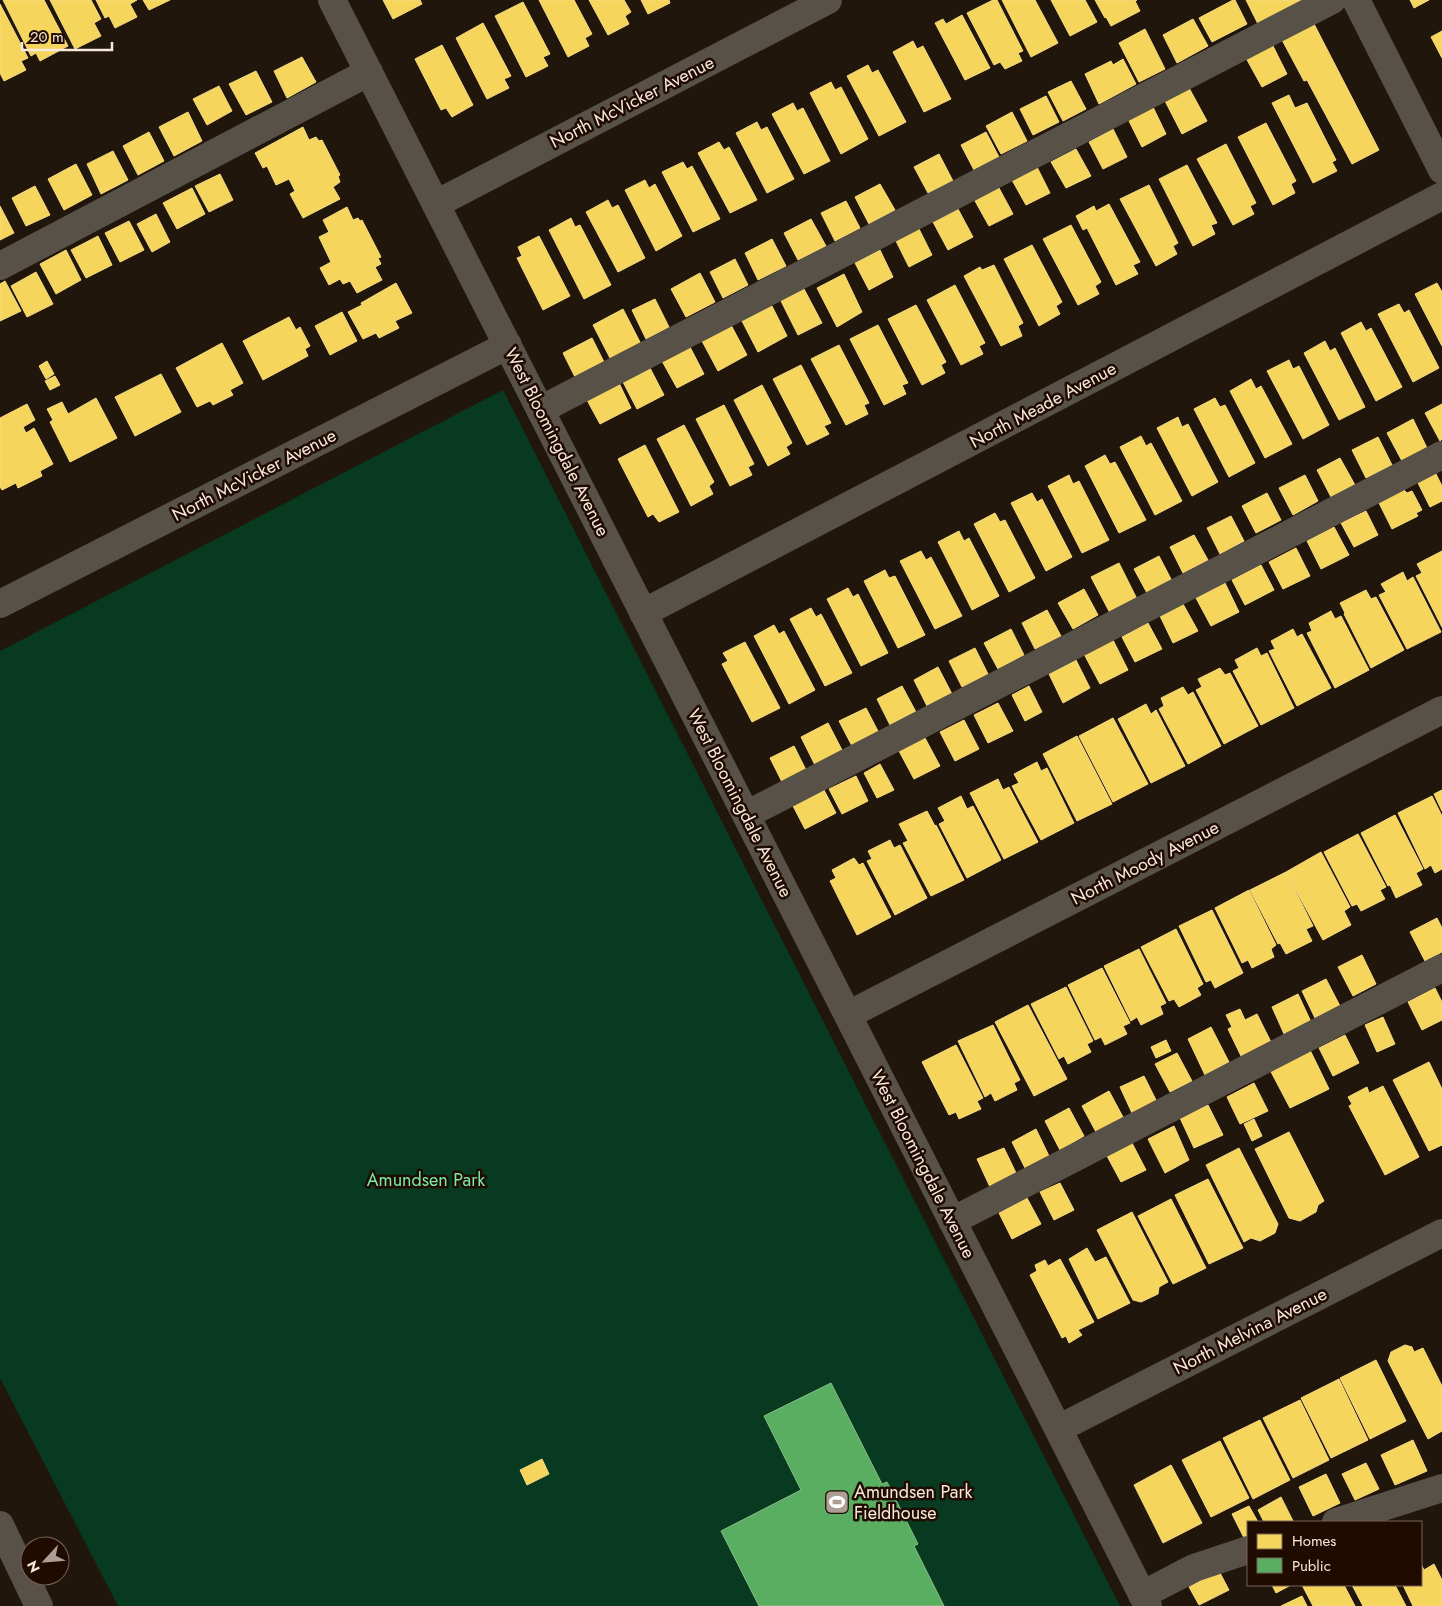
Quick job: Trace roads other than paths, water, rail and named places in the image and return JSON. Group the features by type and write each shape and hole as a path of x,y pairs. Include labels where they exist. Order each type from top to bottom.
{"street":[{"name":"North McVicker Avenue","path":"436,204 828,0"},
{"path":"540,410 1332,0"},
{"path":"1356,0 1442,170"},
{"name":"West Bloomingdale Avenue","path":"335,1 540,410 1145,1600"},
{"path":"0,266 369,72"},
{"name":"North Meade Avenue","path":"643,613 1442,196"},
{"name":"North McVicker Avenue","path":"0,604 508,346"},
{"path":"746,815 1442,455"},
{"name":"North Moody Avenue","path":"848,1015 1442,710"},
{"path":"952,1221 1442,968"},
{"name":"North Melvina Avenue","path":"1058,1429 1442,1233"},
{"path":"1339,1521 1442,1488"},
{"path":"0,1525 39,1606"},
{"path":"1145,1600 1194,1568 1247,1550"}],"place":[{"name":"Amundsen Park Fieldhouse","path":"837,1502"}],"park label":[{"name":"Amundsen Park","path":"426,1180"}]}
